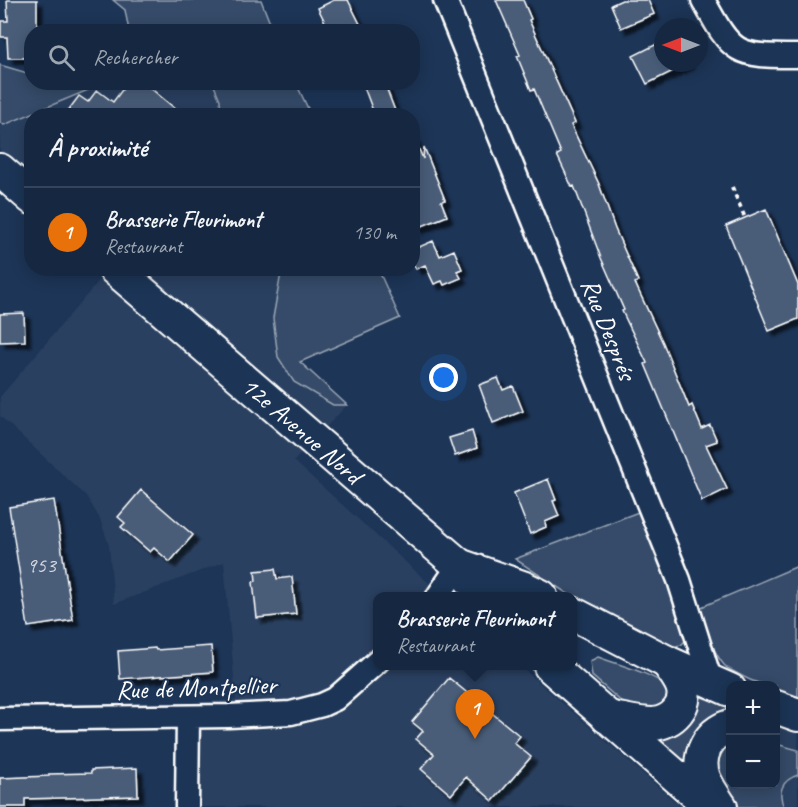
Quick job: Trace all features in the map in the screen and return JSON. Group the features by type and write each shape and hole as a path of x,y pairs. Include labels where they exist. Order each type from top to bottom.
{"main road":[{"path":"0,170 24,191"},
{"name":"12e Avenue Nord","path":"123,276 459,565 479,592"},
{"path":"459,565 532,592"},
{"path":"577,615 667,662 721,686"},
{"path":"607,717 654,724 670,719 681,708 684,699 682,686 667,662"},
{"path":"554,670 711,807"},
{"path":"780,708 798,715"},
{"path":"721,807 703,776 703,752 708,740 726,728"},
{"path":"780,728 798,730"}],"street":[{"name":"Rue Després","path":"445,0 721,686"},
{"path":"703,0 722,34 734,48 748,54 762,56 798,56"},
{"path":"441,592 459,565"},
{"name":"Rue de Montpellier","path":"0,719 188,717 291,713 322,705 347,690 373,666"},
{"path":"188,717 188,807"}],"path":[{"path":"732,187 745,218"}],"shaded area":[{"path":"113,0 261,0 270,24 128,24 125,10"},
{"path":"0,65 24,72 24,90 88,90 45,108 24,108 24,117 4,125 0,122"},
{"path":"88,90 299,90 308,108 44,108"},
{"path":"216,90 299,90 308,108 221,108"},
{"path":"24,116 24,192 0,170 0,126"},
{"path":"103,276 381,276 400,318 300,362 347,405 294,461 439,592 373,592 373,670 525,670 681,807 199,807 196,703 236,700 224,562 114,604 109,545 100,519 87,497 0,416 0,397"},
{"path":"280,276 381,276 400,318 300,362 347,405 333,405 294,382 278,357 273,318"},
{"path":"641,511 680,616 686,640 681,645 670,647 577,599 577,592 565,592 515,559"},
{"path":"798,566 798,698 780,691 780,681 753,681 727,668 714,648 699,608"},
{"path":"598,657 646,674 662,683 669,694 666,711 639,717 592,676 590,661"},
{"path":"696,695 726,706 726,723 694,776 645,732"},
{"path":"780,729 798,731 798,807 721,807 728,789 780,789"},
{"path":"726,741 726,789 710,759"},
{"path":"780,745 798,750 798,775 788,780 782,787 781,796 784,807 736,807 726,789 780,789"}],"building":[{"path":"7,0 37,0 37,24 24,24 24,58 8,58 7,37 1,37 1,21 8,21"},
{"path":"334,0 348,0 360,24 326,24 318,8"},
{"path":"496,0 523,0 531,19 529,20 575,123 571,125 599,184 615,229 638,281 635,283 689,407 692,405 702,429 710,425 717,441 706,445 727,489 702,501 645,364 647,363 622,311 624,310 601,258 574,186 572,187 557,155 561,153 534,89 531,90 517,56 520,55"},
{"path":"622,0 648,0 654,14 621,28 611,5"},
{"path":"654,46 654,72 671,72 647,84 633,56"},
{"path":"97,90 113,102 122,90 153,90 174,108 70,108 79,96 88,102"},
{"path":"365,90 387,90 394,108 372,108"},
{"path":"424,147 445,200 441,201 447,216 420,227 420,152 423,159"},
{"path":"766,209 798,285 798,319 769,331 726,226"},
{"path":"433,241 440,256 454,250 462,269 457,271 461,278 444,285 442,281 434,284 425,265 420,267 420,247"},
{"path":"24,313 25,341 0,342 0,314"},
{"path":"498,378 503,390 513,386 523,411 493,423 479,385"},
{"path":"472,431 477,448 455,456 449,438"},
{"path":"548,479 559,516 545,522 546,527 530,534 514,493"},
{"path":"141,490 193,535 170,562 154,548 150,552 121,527 125,523 118,517"},
{"path":"54,500 73,620 28,627 9,507"},
{"path":"275,569 277,579 292,577 296,614 257,618 253,582 256,581 255,571"},
{"path":"211,646 213,672 120,679 118,651"},
{"path":"449,678 520,736 514,743 531,757 493,801 466,777 451,795 421,769 434,754 416,739 423,731 412,722"},
{"path":"137,768 138,796 25,799 25,807 0,807 0,778"}],"place":[{"name":"Brasserie Fleurimont","path":"475,739"}]}
